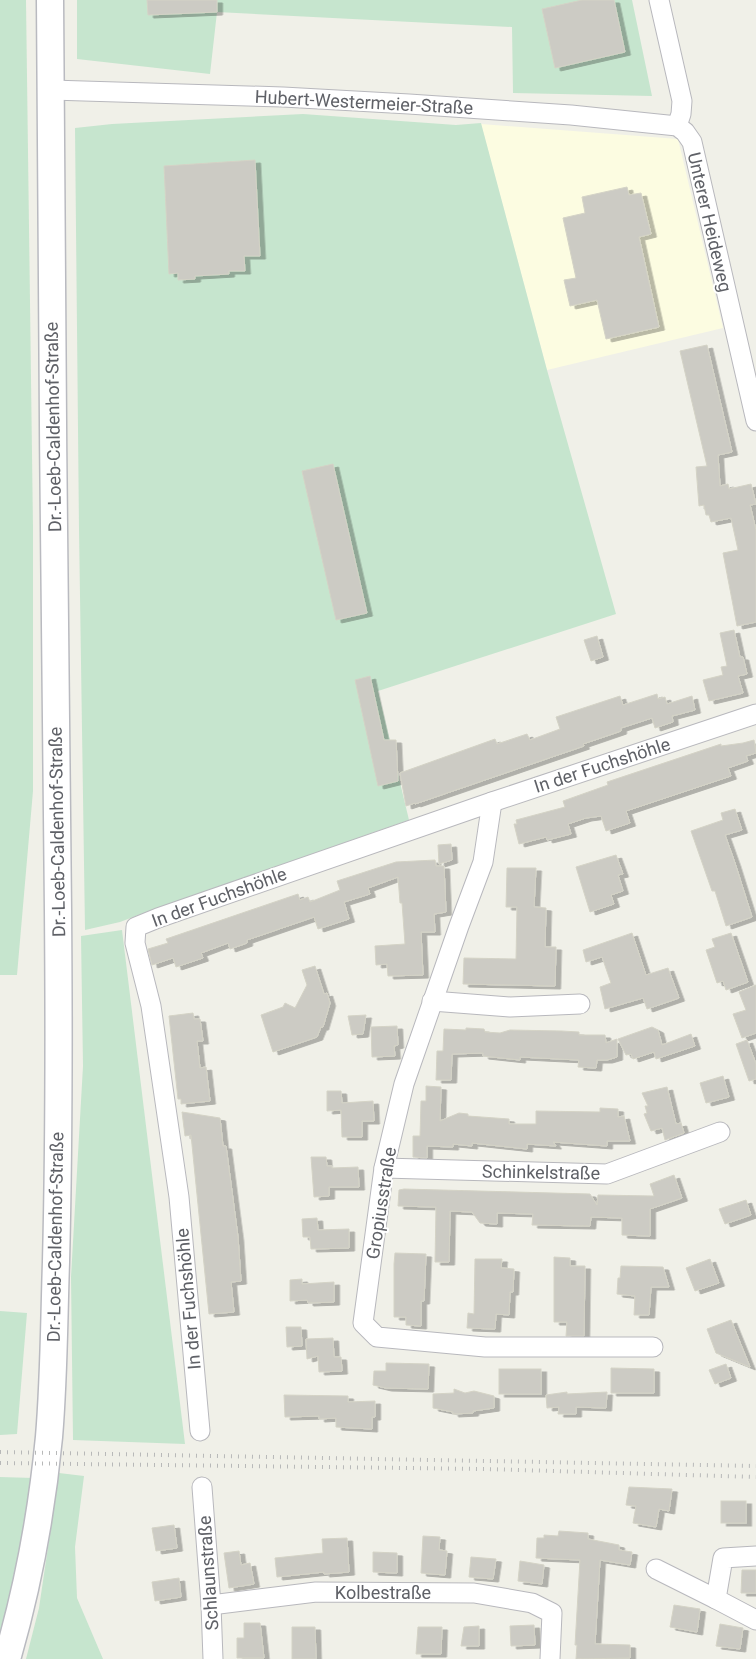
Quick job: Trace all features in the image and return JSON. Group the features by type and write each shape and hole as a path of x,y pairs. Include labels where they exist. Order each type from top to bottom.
{"main road":[{"name":"Dr.-Loeb-Caldenhof-Straße","path":"7,1659 16,1629 44,1480 51,1396 56,1264 58,987 50,0"}],"street":[{"path":"659,0 682,101 681,114 677,126"},
{"name":"Hubert-Westermeier-Straße","path":"50,90 254,96 409,104 571,115 677,126"},
{"name":"Unterer Heideweg","path":"677,126 685,132 692,142 756,421"},
{"name":"In der Fuchshöhle","path":"200,1431 179,1197 151,1006 135,943 136,927 492,802 756,714"},
{"name":"Gropiusstraße","path":"492,802 483,862 404,1084 384,1168 363,1323 377,1337 485,1347 653,1347"},
{"path":"432,1001 510,1007 580,1004"},
{"name":"Schinkelstraße","path":"384,1168 607,1174 720,1132"},
{"name":"Schlaunstraße","path":"202,1488 211,1604 213,1659"},
{"path":"716,1599 723,1558 756,1556"},
{"path":"656,1569 756,1620"},
{"name":"Kolbestraße","path":"211,1604 316,1592 474,1593 532,1604 552,1613 550,1659"}],"shaded area":[{"path":"0,0 26,0 33,527 33,791 17,975 0,975"},
{"path":"77,0 632,0 652,96 513,93 512,27 217,12 210,74 77,59"},
{"path":"303,114 456,125 481,123 547,370 616,614 378,691 409,820 120,922 85,930 75,128 112,124"},
{"path":"481,124 678,139 723,328 547,370"},
{"path":"122,930 185,1444 73,1440 71,1277 83,1066 81,936"},
{"path":"0,1311 27,1313 17,1434 0,1435"},
{"path":"59,1473 84,1476 75,1547 77,1598 103,1659 26,1659 39,1608"},
{"path":"0,1477 34,1478 0,1640"}],"building":[{"path":"147,0 217,0 217,12 148,15"},
{"path":"582,0 614,0 625,52 555,68 542,9"},
{"path":"255,160 260,256 244,256 245,271 229,271 229,274 195,276 195,279 178,280 178,273 169,274 164,166"},
{"path":"627,187 629,195 641,193 651,234 639,237 659,327 606,339 597,300 570,306 564,280 576,278 563,218 585,213 582,197"},
{"path":"707,345 732,452 718,455 720,486 728,484 729,489 751,484 756,504 750,505 756,530 756,622 737,626 723,553 738,550 731,518 711,522 709,515 706,515 704,505 699,506 696,467 707,466 680,351"},
{"path":"333,464 367,613 336,620 302,471"},
{"path":"734,630 740,657 743,657 747,674 738,676 743,693 709,701 703,680 723,675 721,667 727,666 720,633"},
{"path":"597,636 603,657 591,661 584,640"},
{"path":"370,676 384,740 396,740 398,781 378,786 355,680"},
{"path":"657,694 658,699 665,697 667,704 692,696 695,710 672,716 673,722 655,728 652,718 621,728 621,731 583,744 584,746 406,806 400,773 495,739 497,744 527,734 530,740 560,729 556,717 620,696 623,705"},
{"path":"754,740 756,753 746,756 748,761 728,768 731,776 626,811 630,823 606,831 601,816 586,818 568,824 571,834 547,840 546,837 519,844 514,824 517,824 516,820 565,807 563,801 608,785 607,782 721,744 721,746"},
{"path":"735,809 742,830 725,835 752,917 726,926 715,891 712,891 691,831 723,820 721,813"},
{"path":"451,844 452,860 439,864 438,845"},
{"path":"616,855 623,874 618,875 623,891 611,895 614,904 590,912 576,867"},
{"path":"435,860 436,866 444,866 446,912 434,914 435,932 421,932 423,975 388,976 387,964 376,965 375,946 405,944 398,877 368,888 370,894 344,902 349,919 318,929 314,917 247,940 247,943 230,949 228,943 201,953 203,958 176,967 173,958 152,965 148,949 168,943 166,939 298,894 300,900 308,897 310,902 340,890 337,881 396,862"},
{"path":"507,868 536,868 534,907 546,908 545,947 556,947 555,986 463,984 464,958 516,959 517,907 506,907"},
{"path":"632,933 646,975 668,968 679,998 647,1009 643,998 605,1009 600,987 611,983 602,957 586,962 583,950"},
{"path":"731,933 748,982 726,990 723,981 717,983 706,950 715,947 712,939"},
{"path":"315,966 324,994 327,993 330,1003 323,1027 321,1027 317,1037 273,1052 261,1015 283,1007 285,1003 295,1008 307,985 302,970"},
{"path":"756,985 756,1033 742,1038 733,1014 746,1010 739,992"},
{"path":"193,1013 194,1019 200,1019 203,1041 197,1041 200,1068 206,1067 210,1101 181,1104 181,1099 178,1099 169,1016"},
{"path":"366,1015 363,1034 352,1035 348,1016"},
{"path":"397,1026 398,1045 394,1046 395,1056 372,1057 371,1027"},
{"path":"652,1027 658,1030 662,1045 691,1034 695,1046 656,1059 654,1052 633,1059 631,1054 626,1055 618,1039"},
{"path":"466,1028 484,1029 485,1032 500,1033 510,1030 562,1031 579,1032 579,1035 605,1035 606,1043 617,1039 617,1057 597,1060 596,1068 578,1067 579,1060 520,1057 520,1060 483,1056 483,1053 452,1054 451,1080 436,1080 437,1051 443,1051 444,1029 466,1030"},
{"path":"747,1040 756,1064 756,1079 749,1081 736,1044"},
{"path":"723,1076 729,1097 706,1103 700,1083"},
{"path":"426,1086 441,1087 440,1121 459,1113 468,1114 468,1116 509,1119 509,1124 536,1124 536,1111 600,1112 600,1108 618,1109 618,1117 624,1116 630,1141 607,1141 607,1146 553,1142 556,1146 527,1144 527,1149 472,1143 472,1146 453,1144 453,1147 427,1146 427,1158 413,1157 413,1136 420,1136 421,1101 426,1101"},
{"path":"667,1087 676,1124 681,1123 684,1133 665,1140 662,1128 651,1131 644,1114 647,1113 645,1106 648,1106 642,1093"},
{"path":"327,1091 341,1091 342,1103 373,1101 374,1121 362,1121 362,1137 342,1137 341,1110 327,1111"},
{"path":"182,1112 220,1118 223,1146 226,1146 238,1237 241,1281 231,1282 234,1312 209,1314 191,1135 185,1136"},
{"path":"311,1157 326,1157 327,1166 332,1166 332,1168 358,1167 359,1187 329,1187 329,1196 314,1197"},
{"path":"674,1175 682,1198 650,1209 650,1236 622,1235 622,1218 591,1217 590,1226 532,1225 533,1214 497,1213 497,1224 480,1223 472,1212 450,1211 449,1262 435,1262 436,1207 398,1206 399,1190 404,1189 590,1194 597,1205 598,1195 654,1196 650,1184"},
{"path":"746,1200 751,1215 725,1224 719,1209"},
{"path":"317,1218 318,1230 349,1229 349,1248 311,1249 310,1237 303,1237 302,1219"},
{"path":"395,1253 426,1254 424,1301 421,1301 421,1326 406,1325 406,1317 394,1317"},
{"path":"554,1257 570,1258 570,1266 585,1266 584,1336 566,1336 567,1322 554,1322"},
{"path":"475,1259 502,1259 501,1268 514,1269 509,1315 496,1314 495,1329 467,1328 468,1313 474,1314"},
{"path":"710,1259 719,1283 695,1291 686,1268"},
{"path":"621,1266 663,1267 669,1287 651,1287 649,1315 634,1315 635,1296 617,1294"},
{"path":"302,1279 302,1284 334,1282 334,1302 308,1303 307,1300 290,1301 290,1280"},
{"path":"731,1320 750,1367 716,1353 707,1329"},
{"path":"286,1327 301,1327 302,1346 287,1347"},
{"path":"333,1338 334,1357 341,1357 342,1371 319,1372 318,1356 307,1359 306,1339"},
{"path":"386,1363 429,1364 428,1389 386,1388 373,1385 374,1371 386,1371"},
{"path":"726,1364 731,1378 715,1384 709,1370"},
{"path":"611,1368 654,1369 654,1393 611,1393"},
{"path":"499,1369 541,1369 541,1394 499,1394"},
{"path":"454,1389 465,1393 474,1391 494,1396 494,1408 473,1411 473,1413 453,1414 453,1412 433,1408 433,1394 454,1393"},
{"path":"567,1392 567,1394 607,1392 606,1408 576,1407 576,1414 558,1414 559,1407 547,1408 546,1395"},
{"path":"284,1395 348,1396 348,1402 375,1401 375,1417 372,1417 372,1429 336,1427 336,1418 319,1419 319,1416 285,1417"},
{"path":"629,1487 672,1489 669,1511 659,1509 656,1527 633,1523 636,1506 626,1505"},
{"path":"721,1501 746,1501 746,1523 721,1523"},
{"path":"174,1525 177,1548 156,1551 152,1528"},
{"path":"559,1531 588,1533 588,1539 619,1545 619,1550 632,1552 630,1565 600,1560 595,1644 630,1645 630,1658 576,1659 577,1645 575,1645 580,1560 536,1558 537,1538 544,1538 544,1535 558,1536"},
{"path":"423,1536 440,1537 439,1550 447,1551 445,1575 421,1573"},
{"path":"347,1538 349,1572 324,1574 324,1572 277,1577 275,1558 323,1553 322,1539"},
{"path":"239,1551 241,1565 250,1563 254,1584 229,1588 224,1553"},
{"path":"373,1552 397,1553 397,1573 373,1572"},
{"path":"471,1557 496,1559 493,1579 469,1577"},
{"path":"520,1561 544,1565 542,1584 518,1581"},
{"path":"742,1570 756,1570 756,1593 741,1593"},
{"path":"179,1578 181,1597 155,1601 152,1582"},
{"path":"674,1605 700,1609 697,1632 670,1627"},
{"path":"244,1623 260,1623 264,1658 237,1658 237,1638 244,1638"},
{"path":"720,1624 743,1628 740,1649 716,1646"},
{"path":"534,1625 535,1645 511,1646 510,1626"},
{"path":"479,1626 479,1646 461,1646 464,1627"},
{"path":"292,1627 315,1627 316,1659 292,1659"},
{"path":"418,1627 442,1627 441,1654 416,1654"}],"railway":[{"path":"0,1452 756,1466"},
{"path":"0,1463 485,1469 756,1477"}]}
